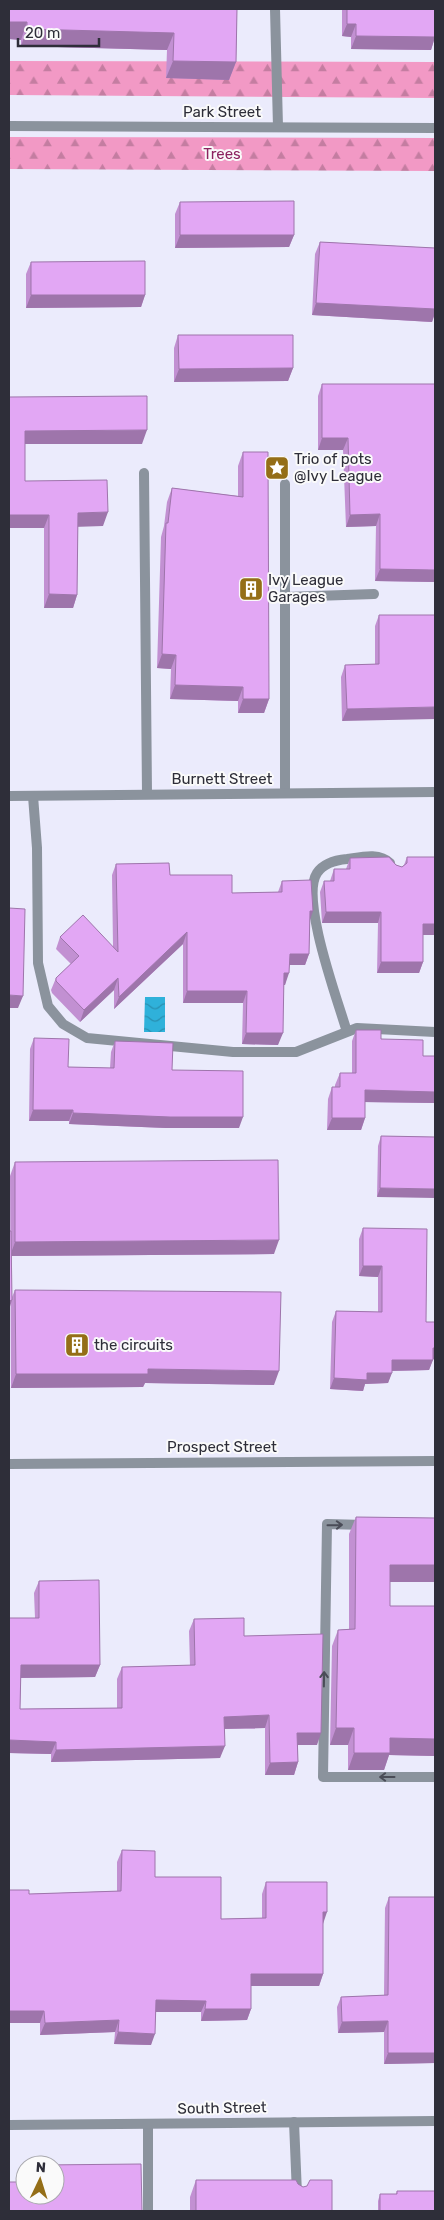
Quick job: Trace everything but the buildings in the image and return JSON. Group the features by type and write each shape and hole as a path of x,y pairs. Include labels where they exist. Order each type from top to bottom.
{"street":[{"path":"276,9 278,127"},
{"name":"Park Street","path":"9,126 435,128"},
{"path":"144,473 147,794"},
{"path":"285,484 286,793"},
{"path":"285,597 374,594"},
{"name":"Burnett Street","path":"9,796 435,792"},
{"path":"33,796 37,848 38,963 48,1006 63,1024 88,1038 233,1052 296,1052 357,1028 435,1032"},
{"path":"347,1032 316,930 313,884 318,872 335,860 376,856 388,861 397,871"},
{"name":"Prospect Street","path":"9,1464 435,1461"},
{"path":"376,1525 327,1524 323,1777 435,1777"},
{"name":"South Street","path":"9,2125 435,2121"},
{"path":"294,2122 297,2197"},
{"path":"148,2124 148,2211"}],"green space":[{"path":"9,61 435,62 435,98 9,95"},
{"name":"Trees","path":"9,137 435,138 435,171 9,169"}],"water":[{"path":"145,997 165,997 165,1032 144,1032"}],"place":[{"name":"Trio of pots @Ivy League","path":"277,468"},
{"name":"Ivy League Garages","path":"251,589"},
{"name":"the circuits","path":"77,1345"}]}
